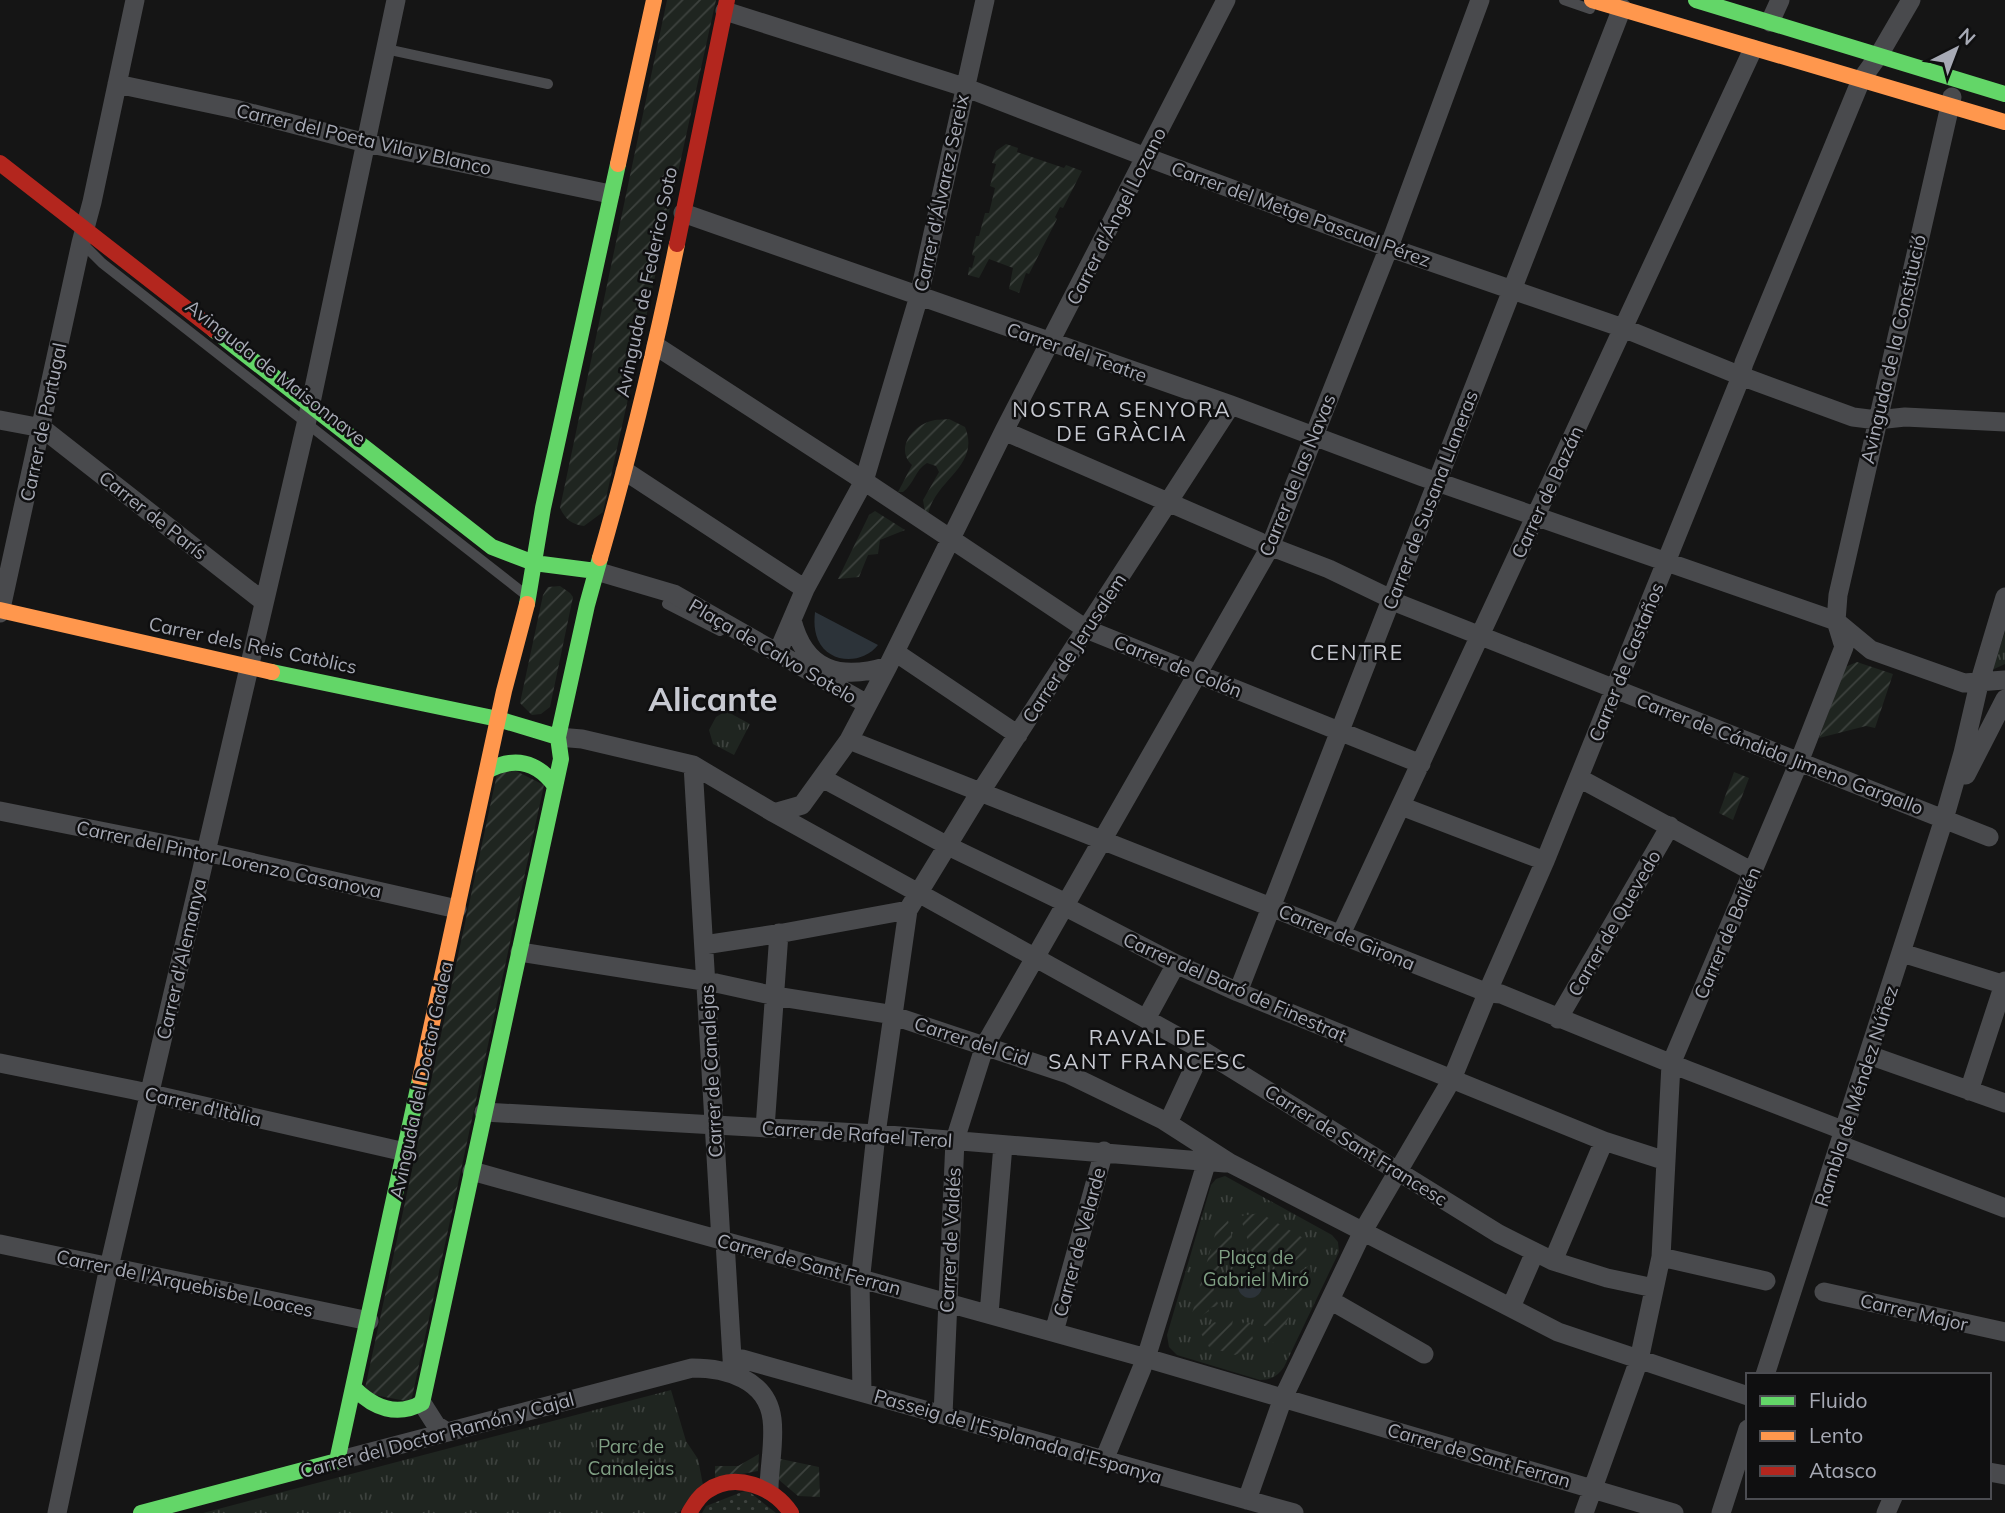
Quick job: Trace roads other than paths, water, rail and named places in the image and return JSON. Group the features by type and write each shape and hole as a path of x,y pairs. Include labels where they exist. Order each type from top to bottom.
{"street":[{"name":"Carrer de Portugal","path":"0,611 42,428 79,236 135,0"},
{"name":"Carrer d'Alemanya","path":"57,1513 109,1267 308,414 396,0"},
{"path":"654,0 543,508 528,597 498,719 558,737 582,739 693,765 774,813"},
{"name":"Carrer d'Álvarez Sereix","path":"778,652 805,589 864,481 919,296 985,0"},
{"name":"Carrer d'Ángel Lozano","path":"867,704 1226,0"},
{"name":"Carrer de las Navas","path":"1035,958 1270,547 1389,247 1480,0"},
{"path":"1592,0 2005,122"},
{"path":"1696,0 2005,94"},
{"path":"1770,22 1780,0"},
{"name":"Carrer de Castaños","path":"1363,1231 1452,1079 1668,562 1744,363 1861,80 1911,0"},
{"name":"Carrer del Metge Pascual Pérez","path":"726,6 964,87 1389,247 1623,328 1741,376 1853,417 1877,420 1905,417 2005,422"},
{"name":"Avinguda de Federico Soto","path":"596,571 625,471 656,346 726,6"},
{"name":"Carrer de Susana Llaneras","path":"1238,992 1622,8"},
{"name":"Carrer de Bazán","path":"1341,934 1753,49"},
{"name":"Avinguda de la Constitució","path":"1836,621 1838,595 1877,420 1949,105 1958,80"},
{"name":"Carrer del Poeta Vila y Blanco","path":"117,83 235,109 366,143 610,194"},
{"name":"Avinguda de Maisonnave","path":"0,163 79,236 308,414 492,547 534,564"},
{"name":"Carrer del Teatre","path":"683,213 1836,621"},
{"path":"656,346 864,481"},
{"name":"Carrer de Jerusalem","path":"862,1392 861,1279 876,1134 908,911 981,792 1231,405"},
{"path":"0,420 42,428"},
{"name":"Carrer de París","path":"42,428 264,602"},
{"name":"Carrer de Cándida Jimeno Gargallo","path":"1004,431 1480,636 1998,840"},
{"path":"625,471 805,589"},
{"name":"Carrer de Colón","path":"864,481 1086,629 1421,764"},
{"name":"Plaça de Calvo Sotelo","path":"534,564 596,571 674,594 867,704 849,740 802,805 774,813"},
{"path":"447,1432 436,1425 422,1403 561,759 558,737 596,571"},
{"name":"Rambla de Méndez Núñez","path":"1766,1373 1944,818 2005,597"},
{"name":"Carrer dels Reis Catòlics","path":"0,611 498,719"},
{"path":"792,620 797,639 808,655 821,666 836,672 854,674 892,659 1018,735"},
{"path":"1836,621 1871,650 1964,683 2005,680"},
{"name":"Carrer de Bailén","path":"1584,1513 1639,1360 1661,1257 1671,1064 1799,762 1844,647 1836,621"},
{"name":"Rambla de Méndez Núñez","path":"1944,818 2005,699"},
{"name":"Avinguda del Doctor Gadea","path":"337,1461 355,1389 498,719"},
{"name":"Carrer de Girona","path":"849,740 1488,993 1500,994 1671,1064 2005,1208"},
{"path":"487,771 510,760 524,762 543,770 555,786"},
{"name":"Carrer de Canalejas","path":"693,765 721,1241 725,1242 738,1366"},
{"name":"Carrer del Baró de Finestrat","path":"822,778 948,846 1062,901 1064,906 1176,964 1359,1043 1604,1141 1666,1161"},
{"path":"1578,778 1753,872"},
{"path":"1401,806 1545,861"},
{"name":"Carrer del Pintor Lorenzo Casanova","path":"0,811 206,852 457,909"},
{"name":"Carrer de Sant Francesc","path":"774,813 1202,1050 1499,1234 1553,1261 1607,1278 1654,1288"},
{"name":"Carrer de Quevedo","path":"1558,1019 1670,826"},
{"path":"704,945 908,911"},
{"path":"765,1128 779,933"},
{"name":"Carrer del Cid","path":"520,952 892,1016 1068,1074 1168,1123 1230,1163"},
{"path":"1902,953 2005,984 1969,1091"},
{"name":"Carrer de Valdés","path":"943,1415 955,1140 985,1045 1035,958"},
{"path":"1146,1019 1176,964"},
{"path":"1168,1123 1202,1050"},
{"path":"1869,1055 2005,1103"},
{"name":"Carrer d'Itàlia","path":"0,1063 405,1152"},
{"name":"Carrer de Rafael Terol","path":"484,1112 607,1114 714,1126 876,1134 1230,1163"},
{"path":"1553,1261 1604,1141"},
{"path":"989,1314 1003,1145"},
{"name":"Carrer de Velarde","path":"1054,1332 1104,1151"},
{"path":"1104,1460 1144,1362 1207,1161"},
{"path":"1230,1163 1558,1332 1746,1395"},
{"name":"Carrer de Sant Ferran","path":"472,1171 1054,1332 1144,1362"},
{"path":"1247,1500 1283,1398 1363,1231"},
{"name":"Carrer de l'Arquebisbe Loaces","path":"0,1244 369,1321"},
{"path":"1511,1307 1535,1252"},
{"path":"1661,1257 1766,1281"},
{"name":"Carrer Major","path":"1824,1292 2005,1332"},
{"path":"1330,1300 1424,1354"},
{"path":"1144,1362 1283,1398"},
{"path":"738,1366 768,1403 773,1432 769,1490"},
{"name":"Passeig de l'Esplanada d'Espanya","path":"738,1366 862,1392 1294,1513"},
{"name":"Carrer del Doctor Ramón y Cajal","path":"141,1513 692,1368 738,1366"},
{"path":"355,1389 363,1398 383,1408 409,1410 422,1403"},
{"name":"Carrer de Sant Ferran","path":"1283,1398 1674,1513"},
{"path":"1721,1513 1746,1435"},
{"path":"690,1513 706,1492 716,1487 742,1483 769,1490 779,1497 791,1513"}],"lane":[{"path":"1564,0 1604,13 1622,8"},
{"path":"386,49 548,84"},
{"name":"Avinguda de Maisonnave","path":"308,414 528,597"},
{"path":"667,604 727,634 751,638"}],"district":[{"name":"NOSTRA SENYORA DE GRÀCIA","path":"1122,421"},
{"name":"CENTRE","path":"1357,652"},
{"name":"Alicante","path":"713,698"},
{"name":"RAVAL DE SANT FRANCESC","path":"1148,1049"}],"park label":[{"name":"Plaça de Gabriel Miró","path":"1256,1268"},
{"name":"Parc de Canalejas","path":"631,1457"}]}
